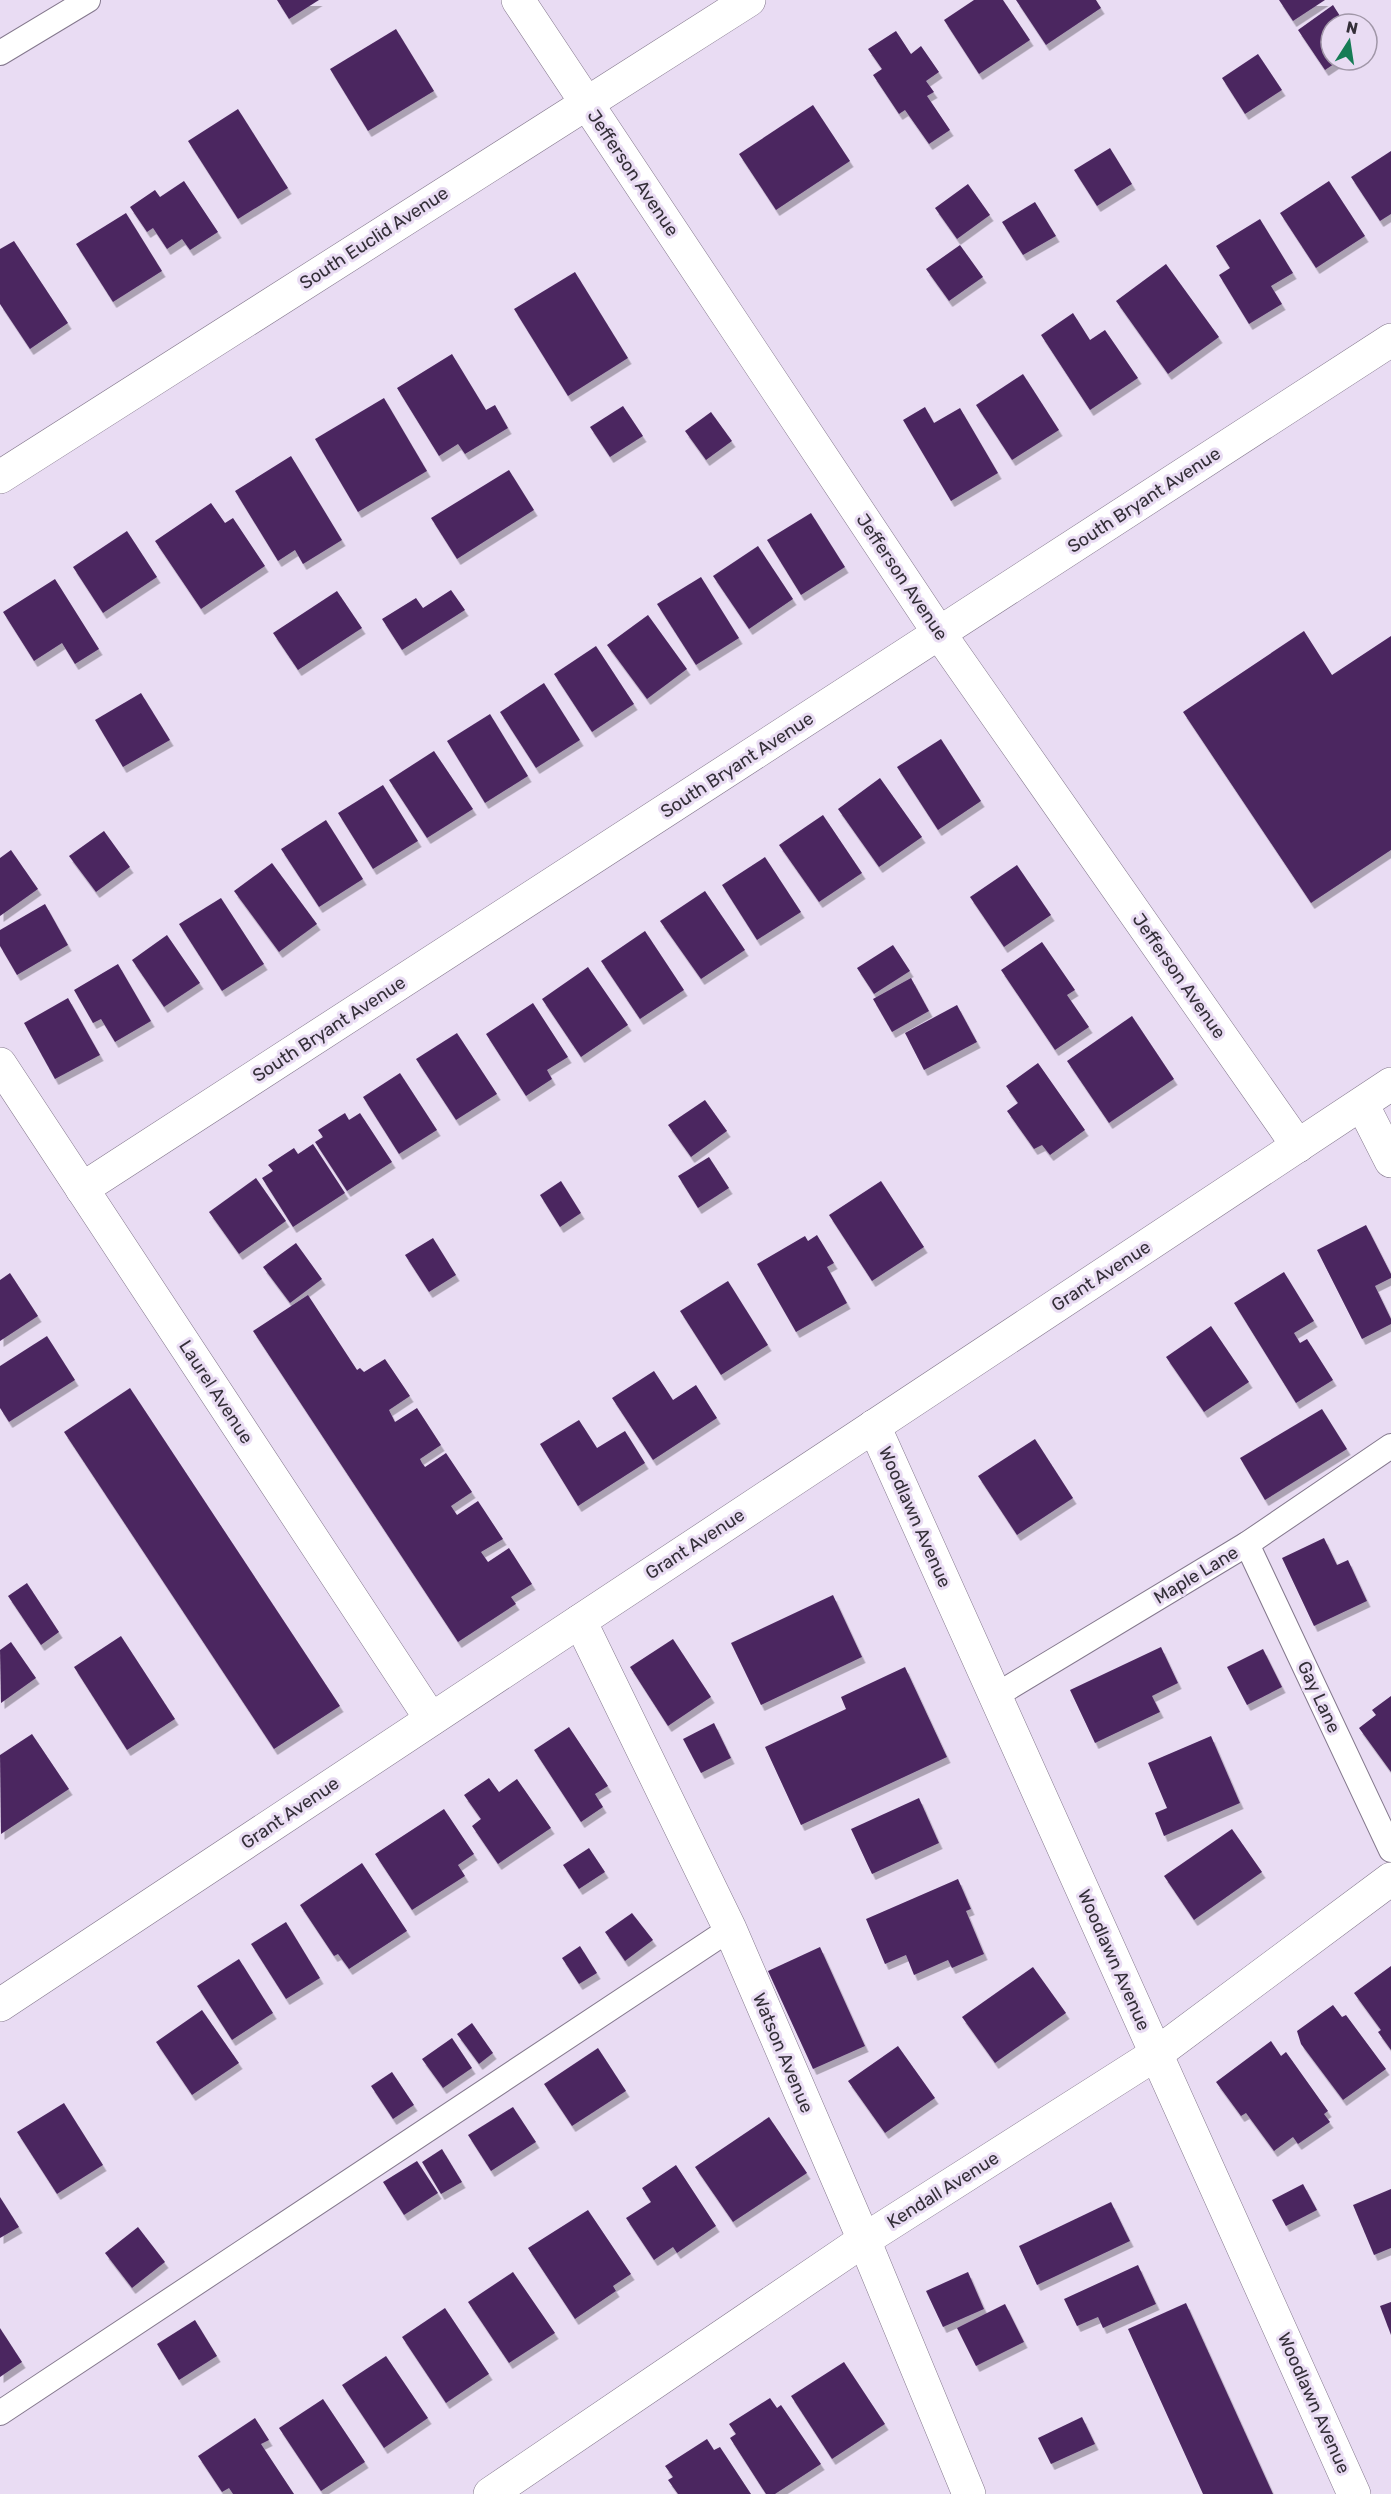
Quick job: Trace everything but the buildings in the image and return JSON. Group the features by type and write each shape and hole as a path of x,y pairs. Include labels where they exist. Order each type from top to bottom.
{"street":[{"name":"Jefferson Avenue","path":"518,0 939,633 1298,1146"},
{"name":"South Euclid Avenue","path":"0,477 749,0"},
{"name":"South Bryant Avenue","path":"82,1189 1391,340"},
{"name":"Laurel Avenue","path":"0,1064 431,1719"},
{"name":"Grant Avenue","path":"0,2005 1391,1084"},
{"path":"1362,1104 1391,1161"},
{"name":"Woodlawn Avenue","path":"874,1426 1354,2494"},
{"name":"Watson Avenue","path":"580,1621 730,1929 864,2240 969,2494"},
{"name":"Kendall Avenue","path":"490,2494 864,2240 1156,2054 1391,1878"}],"lane":[{"path":"0,53 88,0"},
{"name":"Maple Lane","path":"995,1695 1248,1544 1391,1446"},
{"name":"Gay Lane","path":"1248,1544 1391,1850"},
{"path":"0,2413 730,1929"}]}
